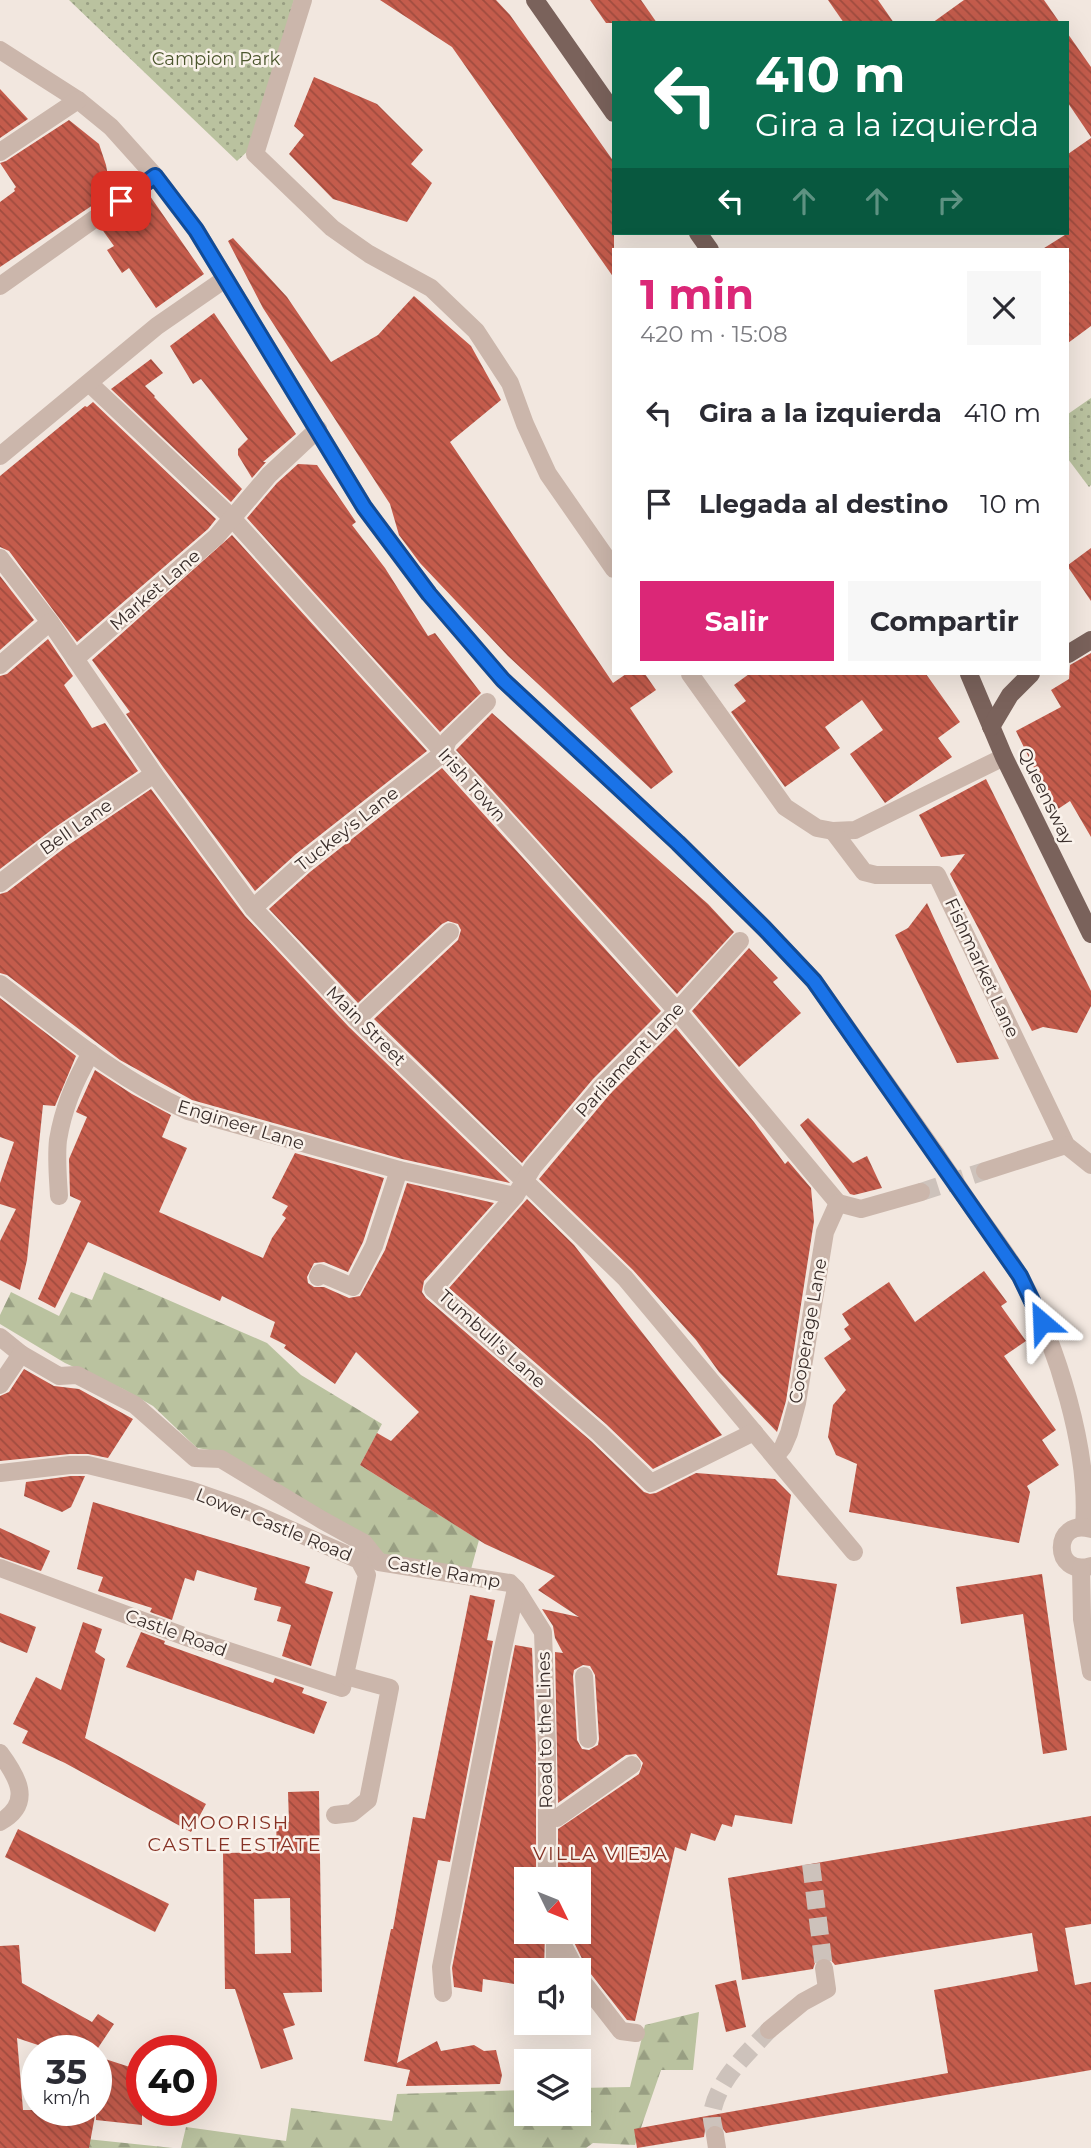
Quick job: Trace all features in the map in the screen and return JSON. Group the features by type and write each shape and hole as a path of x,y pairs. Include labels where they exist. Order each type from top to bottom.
{"main road":[{"path":"535,0 612,110"},
{"path":"1069,653 1091,640"},
{"name":"Queensway","path":"969,675 1004,757 1091,934"},
{"path":"991,727 1010,695 1030,675"}],"street":[{"path":"303,0 255,155 332,228 369,254 431,288 476,331 510,383 525,425 548,474 612,566"},
{"path":"0,50 78,100 111,127 155,176 196,230 364,507 429,594 503,680 687,852 814,981 1020,1276 1062,1373 1087,1476 1088,1528 1078,1527 1067,1533 1062,1544 1062,1555 1068,1563 1086,1567 1082,1619 1091,1672"},
{"path":"0,152 78,100"},
{"path":"0,286 155,176"},
{"path":"0,456 157,326 225,279"},
{"name":"Irish Town","path":"89,383 231,517 677,1011 838,1203"},
{"name":"Market Lane","path":"75,659 216,537 269,475 318,429"},
{"name":"Main Street","path":"0,558 50,622 154,775 253,908 519,1189 625,1278 853,1552"},
{"path":"0,665 50,622"},
{"path":"691,675 785,807 817,828 833,831 855,830 1004,757"},
{"name":"Tuckey's Lane","path":"253,908 303,863 443,753 448,740 487,702"},
{"name":"Bell Lane","path":"0,883 61,837 154,775"},
{"name":"Fishmarket Lane","path":"833,831 864,872 876,875 937,875 1066,1145 1091,1166"},
{"path":"357,1019 450,932"},
{"name":"Parliament Lane","path":"519,1189 533,1167 602,1086 677,1011 740,941"},
{"name":"Engineer Lane","path":"0,984 91,1053 162,1099 188,1111 399,1170 519,1189"},
{"path":"59,1196 58,1142 63,1118 75,1081 91,1053"},
{"path":"985,1171 1066,1145"},
{"path":"318,1277 320,1273 353,1287 374,1246 399,1170"},
{"name":"Tumbull's Lane","path":"519,1189 433,1289 599,1433 651,1483 754,1432"},
{"path":"838,1203 861,1209 921,1192"},
{"name":"Cooperage Lane","path":"775,1457 789,1433 797,1403 825,1232 838,1203"},
{"name":"Castle Ramp","path":"0,1337 58,1376 77,1375 135,1405 195,1458 221,1459 364,1543 379,1562 510,1583 516,1589 441,1967 443,1993"},
{"path":"0,1385 22,1354"},
{"name":"Lower Castle Road","path":"0,1473 88,1465 190,1490 239,1507 359,1560 367,1575 346,1676"},
{"name":"Castle Road","path":"0,1568 189,1638 342,1688 346,1676"},
{"name":"Road to the Lines","path":"516,1589 543,1632 547,1867"},
{"path":"335,1815 352,1813 368,1800 390,1688 346,1676"},
{"path":"584,1676 588,1739"},
{"path":"0,1753 14,1771 20,1787 19,1804 0,1822"},
{"path":"557,1818 632,1765"},
{"path":"769,2030 803,2002 827,1989 824,1968"},
{"path":"591,1992 621,2031 636,2033"}],"green space":[{"name":"Campion Park","path":"69,0 294,0 250,149 237,161"},
{"path":"1091,398 1089,487 1069,460 1069,413"},
{"path":"104,1272 267,1343 301,1375 382,1424 360,1465 479,1540 470,1573 397,1560 333,1531 215,1451 197,1448 153,1406 123,1389 65,1363 0,1324 0,1315 11,1292 59,1316 71,1292 92,1300"},
{"path":"699,2012 693,2070 661,2070 635,2145 593,2143 586,2148 181,2148 186,2127 286,2141 291,2108 392,2121 397,2094 514,2090 514,2126 591,2126 591,2088 630,2087 645,2025"},
{"path":"0,2130 173,2148 0,2148"}],"building":[{"path":"380,0 496,0 510,15 612,159 612,275 452,47"},
{"path":"590,0 641,0 656,21 612,21 606,23"},
{"path":"828,0 878,0 893,21 843,21"},
{"path":"964,0 1044,0 1059,21 935,21"},
{"path":"1069,35 1091,67 1091,137 1069,104"},
{"path":"314,77 377,104 423,150 411,164 432,183 407,222 333,199 289,154 304,135 294,126"},
{"path":"0,89 28,119 0,138"},
{"path":"69,120 99,144 111,193 0,267 0,202 15,191 16,187 0,163"},
{"path":"1091,138 1091,326 1069,342 1069,248 1044,248 1069,235 1069,153"},
{"path":"150,196 204,274 156,308 129,268 122,273 107,250 114,246 101,228"},
{"path":"233,238 287,297 331,362 378,335 414,296 471,346 501,400 450,442 613,683 625,675 646,675 656,690 630,708 673,772 651,789 508,656 420,563 399,535 390,504 263,308 228,241"},
{"path":"214,313 296,434 263,462 266,462 252,478 238,455 238,449 248,439 201,379 193,384 170,346"},
{"path":"151,359 163,373 145,386 242,489 231,502 111,389"},
{"path":"93,402 216,519 208,529 77,642 9,551 0,547 0,476"},
{"path":"298,464 317,465 356,522 352,525 385,568 428,636 435,633 481,693 440,732 247,518 277,483"},
{"path":"232,535 427,751 296,854 255,891 163,767 126,714 130,712 92,660"},
{"path":"1091,548 1091,601 1069,568 1069,564"},
{"path":"0,576 34,620 0,650"},
{"path":"48,639 73,676 64,685 92,728 105,723 138,771 54,828 0,869 0,676 7,674"},
{"path":"1091,653 1091,837 1070,801 1055,811 1016,731 1061,707 1051,690 1069,679 1070,665"},
{"path":"748,675 927,675 960,722 938,738 952,757 885,803 850,754 883,730 862,700 825,727 840,748 785,787 731,712 746,701 734,685"},
{"path":"492,713 708,904 734,932 677,994 456,750"},
{"path":"442,768 661,1011 593,1079 522,1163 374,1019 458,940 461,930 458,924 448,921 442,924 358,1003 269,909 310,872"},
{"path":"986,779 1091,991 1091,1006 1077,1033 1043,1027 1032,1031 950,874 965,854 941,857 919,815"},
{"path":"151,789 245,916 349,1027 510,1183 402,1159 192,1100 120,1060 7,975 0,973 0,894 7,892 67,846"},
{"path":"927,903 999,1059 957,1063 895,935 908,928"},
{"path":"749,948 778,978 773,982 801,1013 739,1067 692,1011"},
{"path":"0,998 76,1056 55,1106 43,1105 27,1260 20,1290 0,1280 0,1241 16,1209 0,1204 0,1183 14,1142 0,1137"},
{"path":"676,1028 785,1164 788,1161 811,1188 814,1221 786,1401 777,1432 719,1372 696,1340 633,1270 539,1179 610,1094"},
{"path":"95,1070 171,1115 162,1137 187,1148 159,1212 263,1258 272,1238 286,1218 282,1215 288,1206 272,1198 295,1153 384,1178 363,1242 348,1272 324,1262 314,1263 307,1277 308,1283 314,1287 324,1287 349,1298 360,1296 385,1250 407,1183 494,1203 424,1281 422,1292 426,1298 591,1441 644,1492 656,1493 696,1473 775,1479 791,1495 777,1575 837,1584 792,1824 735,1815 732,1827 722,1824 715,1841 691,1833 686,1851 675,1847 635,2021 627,2020 591,1974 591,1958 582,1958 575,1944 592,1944 592,1867 558,1867 558,1829 639,1774 643,1763 636,1754 626,1755 558,1803 555,1652 563,1653 555,1638 553,1626 542,1609 579,1617 538,1590 555,1576 485,1544 360,1465 377,1433 391,1441 419,1412 356,1352 335,1384 284,1348 286,1345 270,1337 275,1322 222,1296 220,1301 88,1242 55,1308 38,1299 81,1201 70,1196 69,1159 87,1117 76,1112","holes":["583,1665 590,1666 595,1675 599,1739 598,1745 589,1750 582,1749 577,1740 573,1676 574,1670"]},
{"path":"808,1118 853,1163 867,1156 882,1188 850,1194 800,1125"},
{"path":"527,1199 574,1245 722,1435 653,1469 606,1424 449,1288"},
{"path":"984,1271 1007,1302 1001,1306 1026,1341 1004,1356 1056,1430 1042,1440 1059,1465 1027,1486 1030,1492 1019,1543 849,1512 857,1464 836,1455 828,1437 833,1405 846,1390 824,1358 851,1339 844,1329 849,1325 842,1314 889,1282 915,1322"},
{"path":"24,1369 54,1386 79,1389 133,1419 108,1458 70,1454 0,1461 0,1396 9,1392"},
{"path":"85,1476 71,1507 62,1512 24,1496 26,1482"},
{"path":"93,1502 310,1567 305,1583 333,1592 311,1666 282,1656 291,1625 277,1621 281,1607 254,1600 257,1588 197,1570 194,1581 185,1578 172,1620 150,1612 152,1608 98,1591 103,1577 77,1569"},
{"path":"0,1528 50,1551 41,1571 0,1557"},
{"path":"1042,1574 1067,1750 1043,1754 1023,1614 961,1624 956,1587"},
{"path":"470,1595 495,1600 487,1640 493,1641 450,1862 438,1860 397,2063 437,2041 441,2051 474,2045 484,2051 496,2050 502,2075 500,2084 406,2086 410,2070 364,2061 393,1929 413,1817 425,1819"},
{"path":"0,1613 36,1627 27,1653 0,1642"},
{"path":"83,1622 102,1629 95,1652 105,1659 85,1738 206,1804 191,1832 65,1763 22,1743 28,1731 13,1724 36,1677 61,1690"},
{"path":"141,1632 165,1641 164,1644 273,1683 275,1678 304,1688 302,1693 327,1702 314,1734 126,1667"},
{"path":"515,1645 532,1648 536,1746 536,1867 514,1867 514,1944 545,1944 544,1958 514,1958 514,1984 483,1979 482,1992 454,1987 452,1968"},
{"path":"319,1791 322,1992 283,1993 295,2025 283,2029 293,2059 261,2069 235,1989 225,1989 223,1853 277,1852 276,1822 289,1822 288,1792","holes":["290,1898 291,1953 255,1954 254,1899"]},
{"path":"1091,1816 1091,1924 1065,1928 1075,1985 1091,1982 1091,2070 726,2133 720,2125 713,2124 705,2130 704,2137 637,2148 634,2129 948,2073 934,1990 1038,1971 1032,1933 835,1965 829,1958 822,1957 816,1960 813,1969 742,1980 728,1878"},
{"path":"18,1829 169,1904 155,1932 5,1857"},
{"path":"19,1945 22,1983 92,2022 98,2014 114,2024 107,2035 21,2035 21,2039 17,2038 21,2126 93,2126 89,2148 0,2148 0,1946"},
{"path":"736,1980 746,2027 726,2032 715,1985"},
{"path":"112,2061 126,2066 126,2123 112,2122"}],"tunnel":[{"path":"921,1192 985,1171"},
{"path":"811,1864 824,1968"},
{"path":"715,2135 712,2113 720,2089 734,2068 769,2030"}],"district":[{"name":"MOORISH CASTLE ESTATE","path":"235,1833"},
{"name":"VILLA VIEJA","path":"601,1853"}],"route":[{"path":"121,201 155,176 196,230 364,507 429,594 503,680 678,843 814,981 1020,1276 1042,1322"}]}
